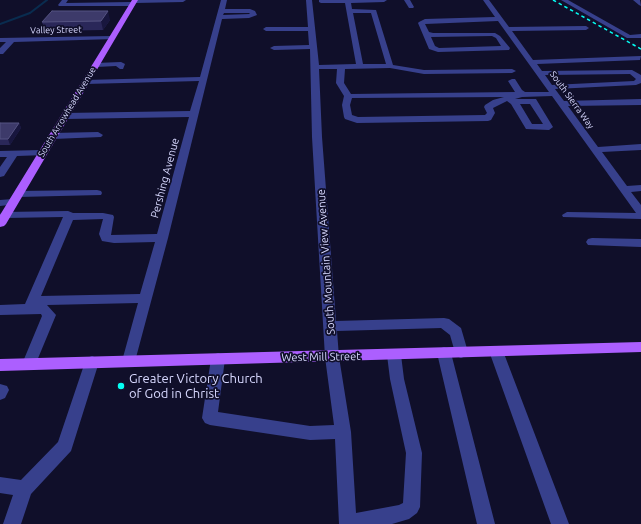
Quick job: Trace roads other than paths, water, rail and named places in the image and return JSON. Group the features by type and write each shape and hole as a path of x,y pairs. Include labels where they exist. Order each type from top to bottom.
{"main road":[{"name":"South Arrowhead Avenue","path":"2,220 134,1"},
{"name":"West Mill Street","path":"0,365 641,347"}],"street":[{"path":"65,0 61,5 120,4 134,1 183,0"},
{"name":"Pershing Avenue","path":"129,361 224,0"},
{"name":"South Mountain View Avenue","path":"309,0 315,67 317,137 332,356 342,432 348,524"},
{"path":"347,5 384,0"},
{"path":"407,0 411,7"},
{"name":"South Sierra Way","path":"486,0 640,210"},
{"path":"564,0 630,36 641,36"},
{"path":"636,0 641,4"},
{"path":"322,1 374,10 390,66"},
{"path":"347,5 360,66"},
{"path":"416,15 422,22 421,23 432,47 438,50 506,48 498,37 493,34 433,35 426,33"},
{"path":"422,22 500,20"},
{"path":"507,29 586,28"},
{"path":"266,29 312,29"},
{"name":"Valley Street","path":"0,40 112,38"},
{"path":"0,52 12,40"},
{"path":"274,48 313,47"},
{"path":"532,62 640,58"},
{"path":"96,65 121,64 120,67"},
{"path":"315,67 390,66 400,69 424,72 512,71"},
{"path":"341,67 340,83 348,96 346,105 348,117 357,120 488,118 491,113 488,107 496,102 511,100 523,94"},
{"path":"539,73 632,72 641,79 636,83 556,96"},
{"path":"85,82 204,79"},
{"path":"512,80 519,92 523,94"},
{"path":"348,96 523,94 641,102"},
{"path":"556,96 638,96"},
{"path":"65,116 194,114"},
{"path":"52,136 98,135"},
{"path":"596,150 641,147"},
{"path":"0,154 42,153"},
{"path":"0,174 14,154"},
{"path":"624,189 641,188"},
{"path":"0,203 15,198 97,193"},
{"path":"567,215 640,210"},
{"path":"2,220 68,214 68,217 103,216 109,217 105,234 106,238 114,240 162,238"},
{"path":"31,305 68,217"},
{"path":"592,242 641,243"},
{"path":"0,310 31,305 146,298"},
{"path":"29,364 49,315 44,309 31,305"},
{"path":"330,327 350,325 444,323 456,332 462,352"},
{"path":"496,352 560,524"},
{"path":"444,353 486,524"},
{"path":"348,524 386,518 403,513 411,507 414,453 397,379 394,355"},
{"path":"218,359 210,418 310,433 342,432"},
{"path":"12,524 24,489 64,446 92,362"},
{"path":"0,485 24,489"}],"waterway":[{"path":"0,24 30,13 47,0"}],"railway":[{"path":"553,0 641,49"}],"place":[{"name":"Greater Victory Church of God in Christ","path":"121,386"}]}
